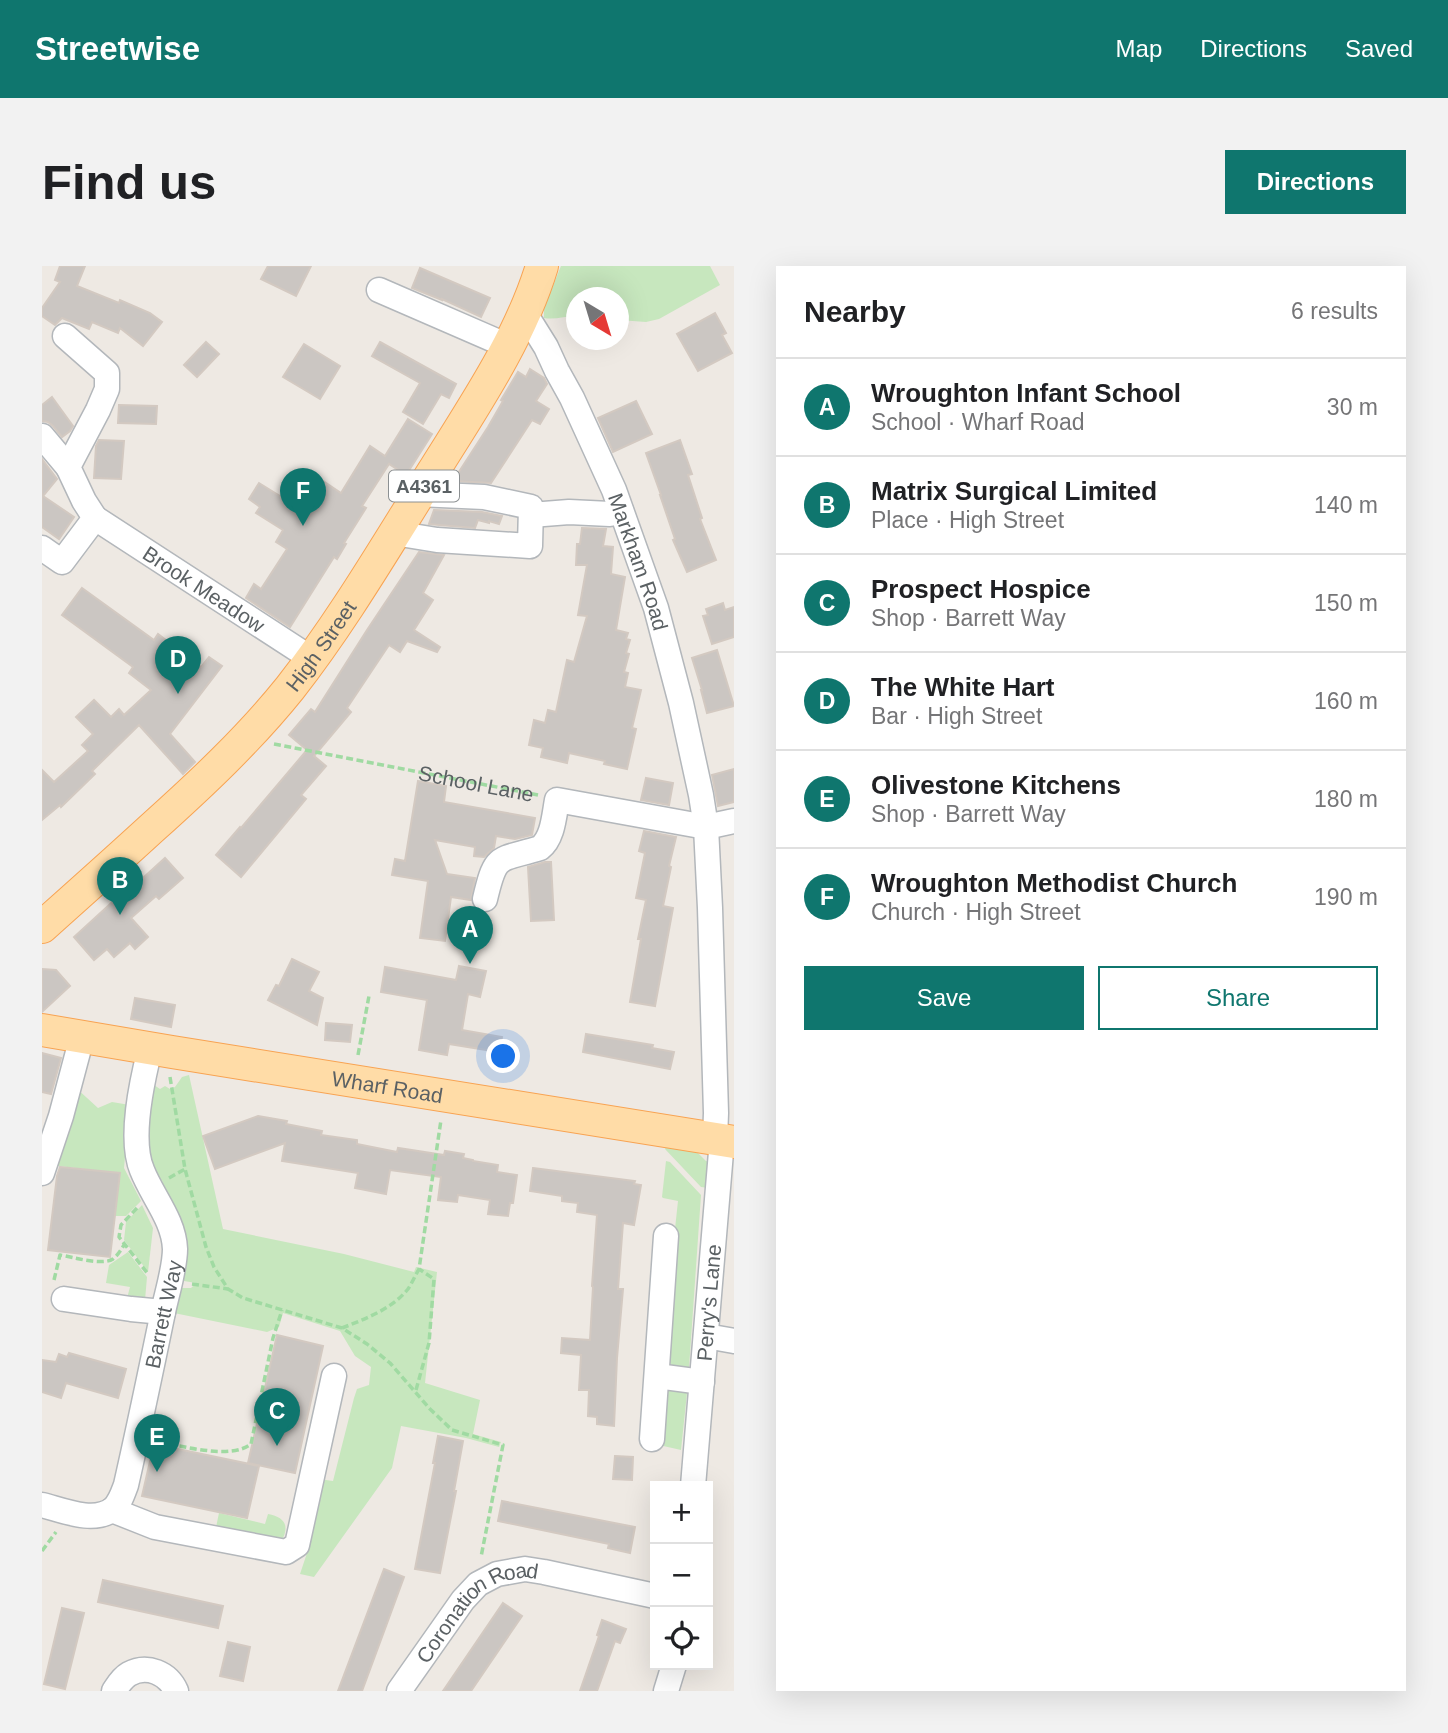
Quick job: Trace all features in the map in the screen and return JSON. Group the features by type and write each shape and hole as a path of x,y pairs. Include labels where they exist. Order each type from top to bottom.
{"main road":[{"name":"A4361","path":"525,313 542,266"},
{"name":"High Street","path":"42,927 191,792 249,735 312,659 394,533 508,346 525,313"},
{"name":"Wharf Road","path":"42,1030 724,1140"}],"street":[{"path":"379,290 508,346"},
{"name":"Markham Road","path":"525,313 546,346 572,398 621,510 656,608 678,691 706,827 716,1113 724,1140"},
{"path":"65,336 107,373 107,388 98,410 68,467"},
{"path":"42,436 68,467 94,518 62,562 42,548"},
{"path":"394,533 437,540 530,546 531,508 484,497 418,494"},
{"path":"531,515 569,512 610,514 621,510"},
{"name":"Brook Meadow","path":"94,518 312,659"},
{"path":"485,899 496,864 506,857 540,848 549,839 557,800"},
{"name":"School Lane","path":"557,800 706,827"},
{"path":"706,827 734,821"},
{"path":"42,1173 61,1116 82,1037"},
{"name":"Barrett Way","path":"112,1510 122,1496 125,1485 175,1249 166,1218 149,1188 138,1158 136,1142 145,1073 161,1051"},
{"name":"Perry's Lane","path":"693,1481 724,1140"},
{"path":"652,1439 666,1236"},
{"path":"58,1295 131,1310 163,1312"},
{"path":"706,1336 734,1340"},
{"path":"42,1505 95,1516 112,1510 155,1527 286,1552 297,1545 334,1376"},
{"name":"Perry's Lane","path":"657,1376 702,1382"},
{"name":"Coronation Road","path":"400,1691 463,1600 487,1578 511,1570 525,1569 650,1595"},
{"path":"114,1691 128,1674 141,1670 162,1674 176,1691"},
{"path":"666,1691 672,1670"}],"path":[{"name":"School Lane","path":"249,735 275,744 557,800"},
{"path":"354,1081 369,996"},
{"path":"161,1051 170,1080 185,1169 206,1247 214,1267 228,1289 243,1298 342,1328 390,1363 452,1430 503,1444 482,1549 480,1567 487,1578"},
{"path":"342,1328 386,1308 407,1290 419,1269 442,1112 458,1115 461,1098"},
{"path":"149,1188 141,1195 144,1201 121,1224 119,1237 150,1277 152,1265"},
{"path":"58,1295 60,1255 110,1261 117,1256 124,1244"},
{"path":"415,1391 429,1343 434,1279 419,1269"},
{"path":"149,1441 209,1450 237,1451 251,1444 273,1338 282,1310"}],"green space":[{"path":"561,266 710,266 720,285 659,319 646,322 629,321 629,287 566,287 566,317 544,318 544,308"},
{"path":"189,1075 223,1229 344,1254 414,1272 416,1267 437,1272 425,1383 480,1400 473,1434 501,1442 499,1447 401,1426 392,1468 314,1577 300,1574 308,1550 319,1479 333,1481 357,1389 369,1385 371,1367 355,1356 340,1331 283,1313 279,1327 267,1332 174,1313 176,1288 191,1288 196,1283 184,1281 179,1276 162,1180 155,1182 143,1149 154,1085 160,1089 165,1086 170,1089 175,1087 182,1077"},
{"path":"75,1087 98,1108 112,1102 130,1105 124,1168 141,1201 126,1216 115,1216 119,1173 50,1165"},
{"path":"666,1146 696,1151 710,1162 709,1188 701,1187 665,1149"},
{"path":"666,1161 701,1195 689,1368 685,1371 675,1368 668,1360 678,1201 662,1197"},
{"path":"142,1205 153,1228 148,1272 124,1240 126,1222"},
{"path":"128,1252 147,1277 145,1300 126,1302 130,1287 106,1283 109,1265"},
{"path":"684,1387 687,1393 681,1450 659,1445 665,1393 670,1388"},
{"path":"219,1513 265,1524 268,1514 274,1515 284,1522 284,1535 282,1540 215,1532"}],"building":[{"path":"60,266 85,266 77,286 119,303 120,300 150,313 162,322 143,346 120,328 118,333 92,322 89,329 62,318 55,325 42,316 42,308 60,282 55,280"},
{"path":"268,266 311,266 296,296 261,279"},
{"path":"420,268 490,298 481,317 412,288"},
{"path":"715,313 726,333 722,335 732,353 698,371 677,334"},
{"path":"206,342 219,354 197,377 184,365"},
{"path":"380,342 456,384 449,398 441,394 423,424 403,412 420,383 372,356"},
{"path":"304,344 340,366 320,399 283,377"},
{"path":"530,369 544,378 547,384 536,401 549,409 540,424 532,420 491,483 453,481 488,427 518,372 526,377"},
{"path":"52,397 73,426 62,437 48,422 42,421 42,405"},
{"path":"636,401 652,434 613,452 598,418"},
{"path":"119,405 157,406 156,424 118,423"},
{"path":"408,419 432,434 406,475 389,464 362,506 366,508 337,559 334,557 290,627 246,598 254,584 261,589 287,549 276,542 283,530 256,513 260,507 249,499 259,483 301,509 320,479 341,493 370,446 385,456"},
{"path":"99,440 124,441 121,479 94,478 96,446"},
{"path":"680,440 692,474 688,475 702,518 700,519 716,560 687,572 673,540 675,539 646,453"},
{"path":"42,459 57,479 43,496 74,517 59,539 42,527"},
{"path":"434,510 482,512 502,516 499,524 478,520 475,528 429,524"},
{"path":"582,528 606,529 603,546 613,547 611,574 625,577 616,630 628,633 626,639 630,640 626,653 629,654 624,672 628,673 625,687 641,690 632,728 636,729 627,769 569,753 567,763 541,757 543,748 529,745 534,720 545,723 548,710 556,712 567,660 574,662 587,616 578,615 587,565 576,565 577,544 580,544"},
{"path":"419,552 444,555 423,593 433,600 414,630 440,647 437,652 407,641 400,652 389,645 347,708 351,712 314,756 326,766 301,795 306,799 241,877 216,855 307,750 289,735 311,709 315,712"},
{"path":"82,588 154,640 158,634 201,667 209,657 222,666 170,734 195,762 183,774 139,725 92,771 95,774 61,807 60,805 42,820 42,770 54,782 88,751 82,745 93,734 76,717 94,700 111,717 119,709 124,715 151,690 129,673 133,667 62,615"},
{"path":"723,603 725,610 734,607 734,637 712,644 703,616 708,615 706,609"},
{"path":"717,650 734,706 707,713 692,658"},
{"path":"734,769 734,802 718,806 712,775"},
{"path":"646,778 673,783 669,805 641,800"},
{"path":"418,781 446,786 444,802 535,818 532,835 515,839 496,836 494,848 484,857 474,856 475,847 435,840 447,874 475,878 471,900 451,897 445,941 420,938 428,881 392,875 395,859 405,861"},
{"path":"644,831 676,837 663,906 673,908 655,1006 630,1002 646,900 636,898 645,853 639,851"},
{"path":"165,858 183,878 159,899 156,896 131,918 148,937 135,949 130,943 114,957 107,949 94,960 74,937"},
{"path":"551,862 554,920 531,921 528,867"},
{"path":"292,959 319,972 309,991 323,998 317,1025 268,1000 276,985 279,986"},
{"path":"459,966 486,971 480,997 468,994 462,1030 502,1037 499,1052 449,1044 447,1055 419,1050 427,1000 381,992 385,967 456,980"},
{"path":"42,969 56,970 70,986 42,1012"},
{"path":"135,998 175,1005 171,1027 131,1019"},
{"path":"326,1023 352,1025 350,1042 325,1040"},
{"path":"586,1034 653,1045 652,1048 674,1052 670,1069 583,1052"},
{"path":"42,1053 61,1058 51,1094 42,1092"},
{"path":"258,1116 322,1131 321,1135 357,1140 357,1144 397,1152 398,1148 444,1155 445,1151 464,1154 463,1158 473,1161 498,1165 497,1172 517,1175 513,1203 510,1203 508,1216 488,1214 490,1200 458,1195 457,1202 438,1200 441,1177 390,1170 386,1194 355,1188 358,1173 282,1161 285,1143 215,1169 203,1136"},
{"path":"60,1167 120,1173 110,1257 48,1250"},
{"path":"533,1168 635,1181 634,1184 641,1185 634,1225 623,1223 618,1289 623,1289 614,1426 597,1424 597,1417 588,1416 589,1390 579,1390 581,1355 561,1353 562,1338 590,1340 597,1215 577,1212 578,1203 562,1201 562,1196 530,1191"},
{"path":"277,1335 323,1346 295,1473 248,1463"},
{"path":"69,1353 126,1369 118,1398 66,1383 61,1398 42,1392 42,1360 56,1362 59,1354 67,1357"},
{"path":"438,1436 463,1441 440,1573 415,1569"},
{"path":"154,1444 259,1466 247,1518 142,1496"},
{"path":"615,1456 633,1457 632,1480 613,1479"},
{"path":"502,1501 635,1527 630,1553 608,1548 609,1544 498,1521"},
{"path":"384,1569 404,1577 362,1691 338,1691"},
{"path":"103,1580 223,1606 218,1628 98,1602"},
{"path":"503,1603 522,1616 471,1691 443,1691"},
{"path":"62,1608 84,1613 65,1689 44,1684"},
{"path":"602,1620 626,1629 620,1643 615,1641 597,1691 580,1691 599,1636 597,1635"},
{"path":"228,1642 250,1647 243,1681 220,1676"}],"place":[{"name":"Wroughton Methodist Church","path":"303,526"},
{"name":"The White Hart","path":"178,694"},
{"name":"Matrix Surgical Limited","path":"120,915"},
{"name":"Wroughton Infant School","path":"470,964"},
{"name":"Prospect Hospice","path":"277,1446"},
{"name":"Olivestone Kitchens","path":"157,1472"}]}
